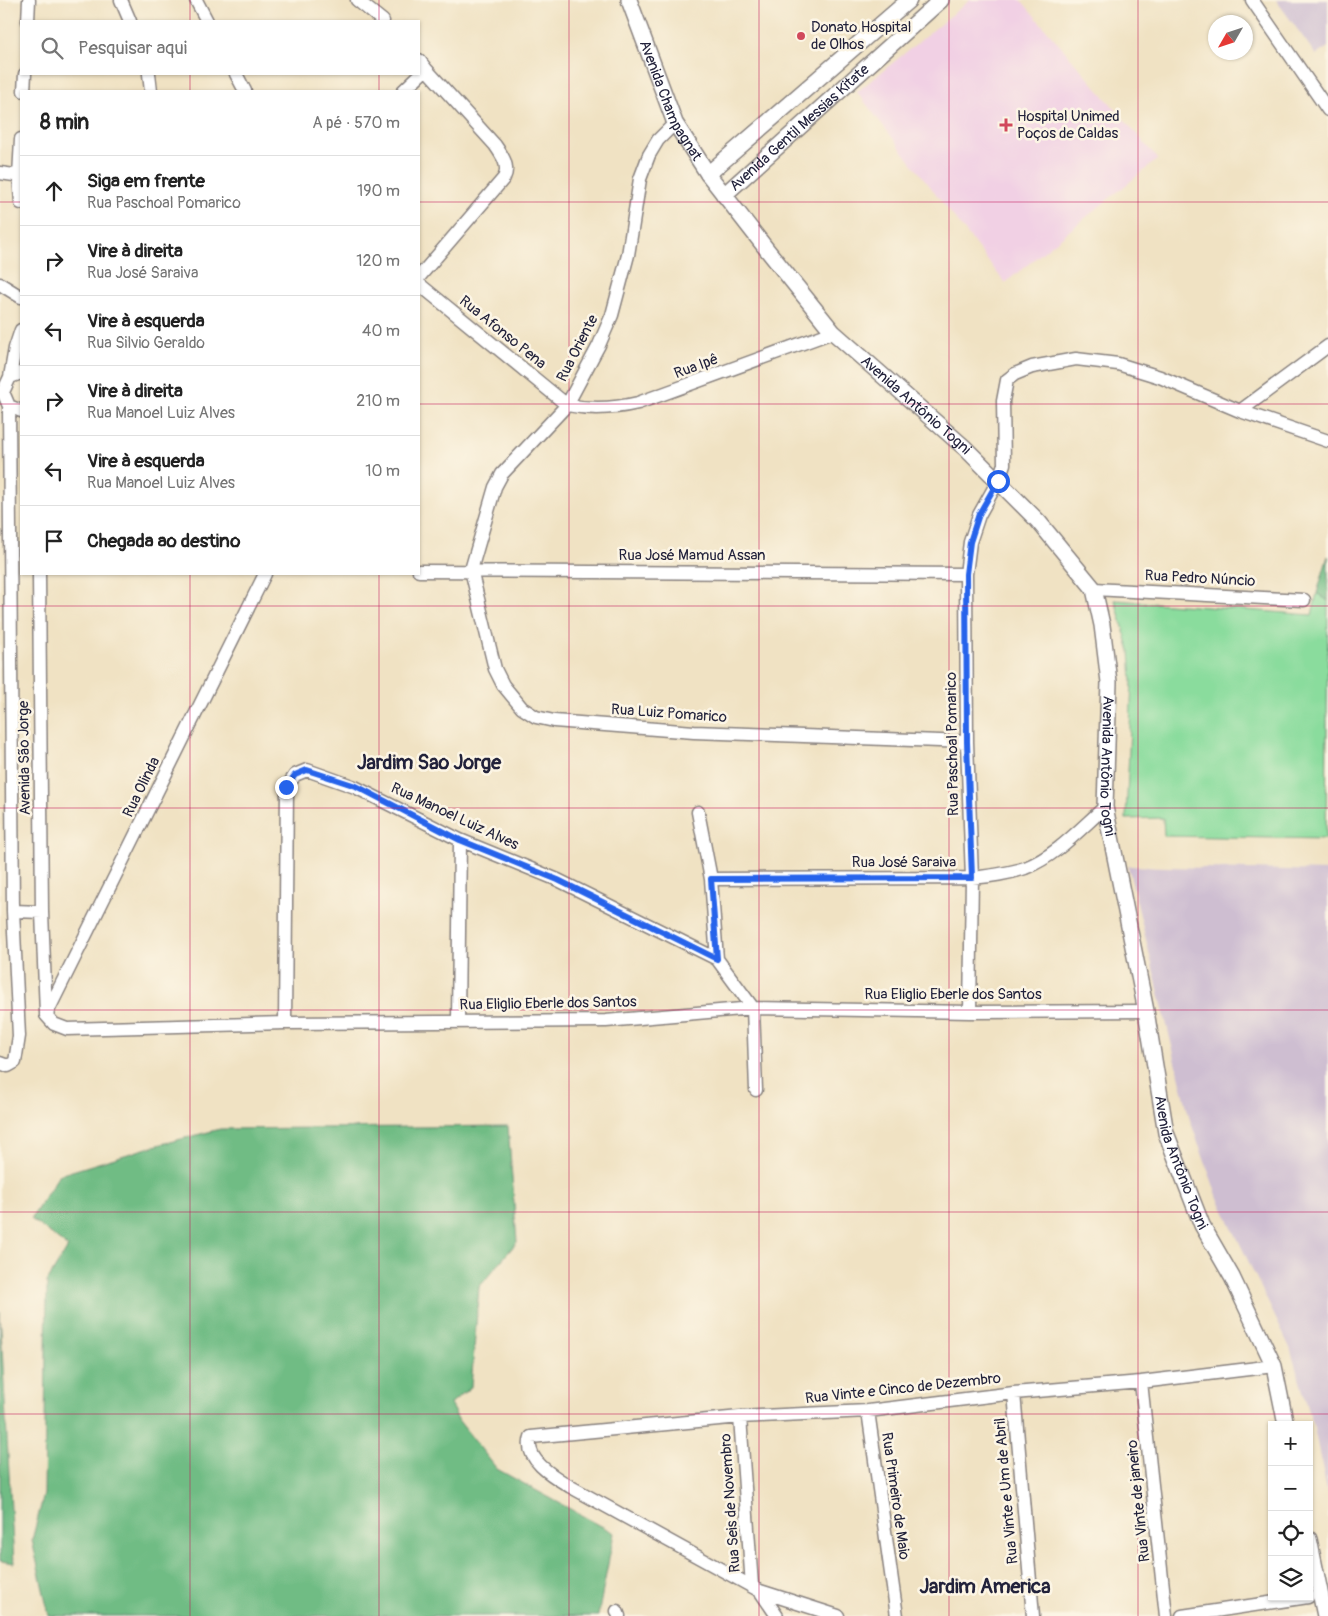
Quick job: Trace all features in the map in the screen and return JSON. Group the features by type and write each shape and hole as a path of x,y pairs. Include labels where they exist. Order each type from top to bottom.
{"street":[{"path":"28,20 29,0"},
{"path":"121,0 130,20"},
{"path":"196,0 206,20"},
{"path":"357,0 382,20"},
{"name":"Avenida Champagnat","path":"629,0 675,124 724,195"},
{"name":"Avenida Gentil Messias Kitate","path":"708,174 909,0"},
{"name":"Avenida Gentil Messias Kitate","path":"724,195 867,69 941,0"},
{"path":"1252,0 1328,110"},
{"path":"852,50 867,69"},
{"path":"420,275 504,178 506,168 504,157 496,145 422,65"},
{"path":"24,90 25,75"},
{"path":"149,75 151,90"},
{"path":"237,75 244,90"},
{"path":"404,90 415,75"},
{"name":"Rua Oriente","path":"471,570 496,487 502,474 566,405 599,344 612,314 628,255 640,179 648,155 658,140 675,124"},
{"path":"0,173 20,176"},
{"name":"Avenida Antônio Togni","path":"724,195 833,332 965,448 1038,522 1094,589 1102,625 1109,682 1105,807 1146,1011 1166,1133 1202,1225 1232,1277 1274,1366 1285,1421"},
{"path":"0,284 20,296"},
{"name":"Rua Afonso Pena","path":"420,285 566,405"},
{"name":"Rua Ipê","path":"566,405 610,409 638,403 833,332"},
{"name":"Avenida São Jorge","path":"0,1063 8,1066 14,1062 19,1036 13,911 9,406 3,392 9,378 20,333"},
{"path":"1240,410 1328,346"},
{"name":"Rua Paschoal Pomarico","path":"970,1012 972,878 967,742 966,574 970,542 979,514 998,481 1004,464 1003,401 1006,384 1015,374 1032,367 1076,359 1118,364 1160,377 1240,410"},
{"path":"9,406 20,411"},
{"path":"1240,410 1328,441"},
{"name":"Rua Luiz Pomarico","path":"471,570 495,669 513,700 536,717 554,721 694,732 967,742"},
{"name":"Rua José Mamud Assan","path":"420,571 966,574"},
{"name":"Avenida São Jorge","path":"38,575 42,912 46,1015"},
{"name":"Rua Olinda","path":"46,1015 265,575"},
{"name":"Rua Pedro Núncio","path":"1094,589 1304,600"},
{"name":"Rua Manoel Luiz Alves","path":"286,1023 286,787 295,775 307,770 356,786 460,840 558,880 717,959"},
{"name":"Rua José Saraiva","path":"711,879 972,878 1004,874 1041,860 1062,845 1105,807"},
{"path":"698,812 711,879 717,959 753,1008 756,1090"},
{"path":"458,1021 460,840"},
{"path":"13,911 42,912"},
{"name":"Rua Eliglio Eberle dos Santos","path":"46,1015 54,1024 67,1029 286,1023 606,1021 753,1008 970,1012 1146,1011"},
{"name":"Rua Vinte e Cinco de Dezembro","path":"756,1588 556,1478 545,1469 532,1452 530,1439 536,1436 740,1418 868,1411 1014,1393 1141,1382 1274,1366"},
{"name":"Rua Vinte de janeiro","path":"1141,1382 1166,1616"},
{"name":"Rua Vinte e Um de Abril","path":"1014,1393 1033,1616"},
{"name":"Rua Primeiro de Maio","path":"868,1411 897,1616"},
{"name":"Rua Seis de Novembro","path":"740,1418 756,1588"},
{"path":"756,1588 776,1616"},
{"path":"756,1588 838,1616"},
{"path":"1313,1597 1325,1616"},
{"path":"1182,1616 1285,1601"}],"shaded area":[{"name":"Hospital Unimed Poços de Caldas","path":"970,0 1021,0 1158,159 1005,283 857,92"},
{"path":"1276,0 1328,0 1328,47 1316,55"},
{"path":"1128,866 1328,871 1328,1496 1313,1421 1290,1348 1218,1198 1190,1120"}],"green space":[{"path":"1328,556 1328,601 1317,593"},
{"path":"1317,593 1328,601 1326,839 1164,836 1163,818 1126,819 1132,681 1130,651 1115,600 1312,615"},
{"path":"508,1126 517,1242 479,1287 471,1387 450,1404 459,1421 497,1469 614,1533 598,1616 49,1616 32,1540 44,1494 47,1282 68,1247 31,1219 59,1175 154,1146 220,1129"},
{"path":"0,1312 14,1563 0,1561"}],"place":[{"name":"Donato Hospital de Olhos","path":"801,36"},
{"name":"Hospital Unimed Poços de Caldas","path":"1006,125"}],"district":[{"name":"Jardim Sao Jorge","path":"429,762"},
{"name":"Jardim America","path":"985,1586"}],"route":[{"path":"286,787 295,775 307,770 356,786 460,840 558,880 717,959 711,879 972,878 967,742 966,574 970,542 979,514 998,481"}]}
